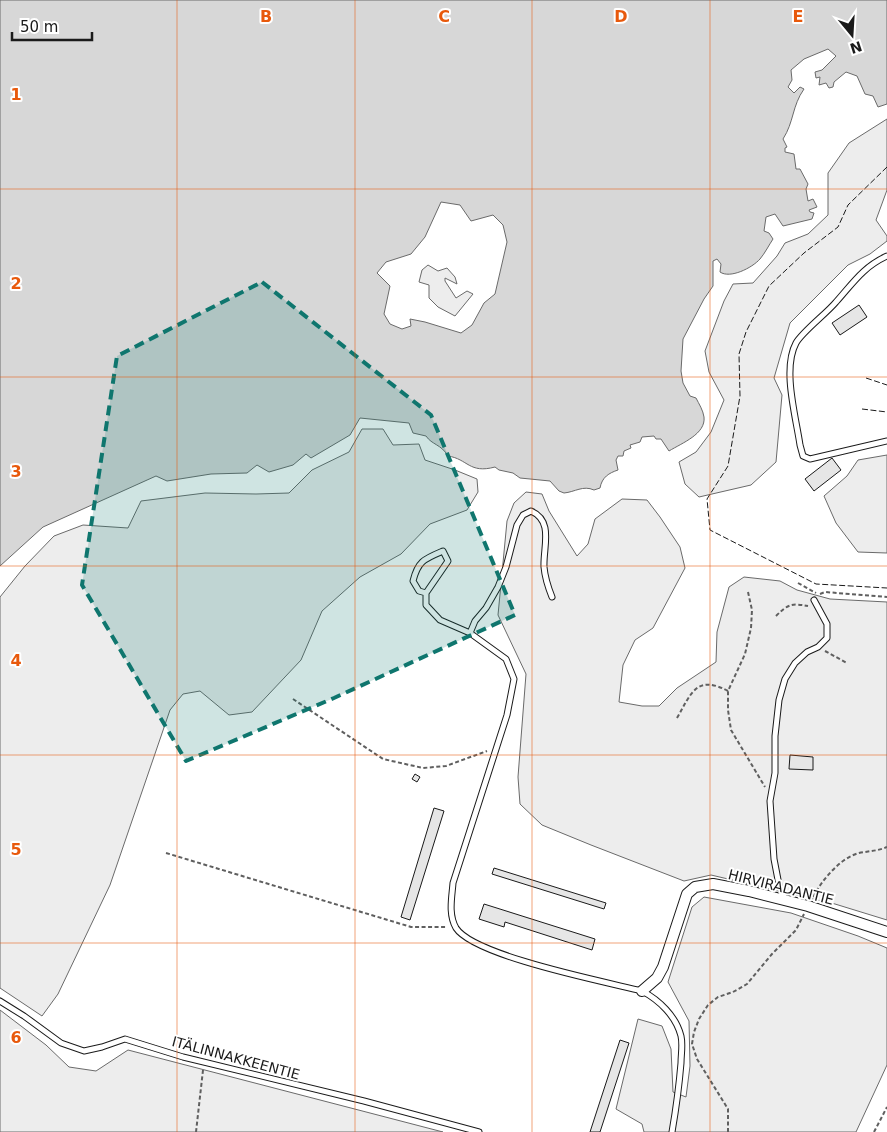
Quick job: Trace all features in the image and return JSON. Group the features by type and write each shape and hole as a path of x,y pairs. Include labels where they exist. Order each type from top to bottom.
{"street":[{"name":"HIRVIRADANTIE","path":"642,991 657,978 663,966 687,894 695,887 713,884 785,900 887,932"}],"lane":[{"path":"887,256 873,263 854,280 837,301 797,342 790,359 791,387 803,456 810,459 887,441"},
{"path":"470,633 475,621 486,608 498,587 520,520 523,514 531,511 539,514 546,527 544,564 546,580 552,597"},
{"path":"426,593 419,591 413,581 417,566 430,556 442,552 448,561 426,593 426,605 440,620 470,633 506,659 514,679 507,715 453,883 451,906 456,928 479,946 513,958 642,991 656,999 673,1019 681,1035 682,1046 678,1096 672,1132"},
{"path":"785,900 779,885 774,859 770,801 775,773 775,736 779,700 785,678 795,663 807,652 818,647 827,638 827,624 814,600"},
{"name":"ITÄLINNAKKEENTIE","path":"0,1001 24,1016 61,1044 84,1051 125,1039 204,1062 364,1101 479,1132"}],"path":[{"path":"798,583 818,594 825,592 887,597"},
{"path":"748,592 752,610 751,628 745,654 728,692 728,710 731,730 766,788 770,801"},
{"path":"776,616 786,606 798,604 820,609"},
{"path":"818,647 847,663"},
{"path":"677,718 693,690 705,685 718,686 728,692"},
{"path":"293,699 382,759 423,768 446,766 496,747"},
{"path":"728,1132 728,1110 697,1059 692,1044 699,1019 708,1006 718,997 733,992 747,984 772,954 796,930 819,886 844,861 857,854 887,847"},
{"path":"166,853 411,927 456,928"},
{"path":"196,1132 204,1062"},
{"path":"874,1132 887,1107"}],"highlighted area":[{"path":"262,282 431,415 515,615 334,698 186,761 82,585 117,356"}],"shaded area":[{"path":"0,0 887,0 887,104 878,107 873,96 865,94 857,76 846,72 834,82 833,87 829,88 826,83 819,85 820,77 816,78 815,72 822,70 836,56 828,49 804,59 791,70 792,80 788,87 794,93 800,87 804,89 783,139 787,147 785,152 794,154 796,169 800,169 808,184 806,189 808,201 813,199 817,207 809,210 814,213 812,219 783,226 775,214 766,217 764,231 769,233 773,239 760,259 752,266 735,273 724,274 720,272 721,264 717,259 713,261 713,286 683,339 681,371 683,383 690,396 696,398 704,417 704,423 701,428 686,441 669,451 661,439 656,439 654,436 642,437 640,442 630,445 631,448 624,451 623,456 618,456 616,460 618,470 606,476 600,488 594,490 583,488 564,493 559,491 550,481 520,478 513,473 499,470 495,467 480,469 448,456 426,436 413,433 409,423 360,418 350,435 311,458 306,454 293,465 269,472 257,465 247,473 211,474 167,481 156,476 43,527 0,566","holes":["441,202 460,205 471,221 493,215 503,225 507,242 495,294 484,303 472,325 461,333 410,319 411,326 402,329 390,324 384,314 390,286 377,273 386,262 411,254 425,237"]},
{"path":"887,119 887,190 876,220 887,236 887,241 870,254 848,265 790,323 774,378 782,395 776,462 751,485 699,497 685,484 679,462 696,452 711,432 724,400 709,372 705,351 724,301 733,284 753,283 777,256 785,243 808,234 828,215 828,173 849,143"},
{"path":"428,265 438,271 447,268 455,277 457,284 445,278 445,281 456,298 467,291 473,294 455,316 438,307 429,298 429,285 419,282 422,270"},
{"path":"362,429 383,429 393,445 419,444 425,460 477,479 478,492 467,510 430,524 401,554 360,577 322,611 301,660 252,712 229,715 200,691 183,694 170,710 110,885 58,994 42,1016 0,988 0,597 25,566 54,536 83,525 128,528 141,501 205,493 289,493 312,470 349,452"},
{"path":"887,455 887,553 858,552 836,523 824,496 847,476 858,460"},
{"path":"526,492 542,494 549,511 577,556 588,544 595,519 622,499 647,500 680,547 685,568 653,628 635,640 623,665 619,702 642,706 659,706 677,688 716,662 717,632 729,587 744,577 780,581 797,590 830,599 887,602 887,920 835,904 711,875 684,881 542,825 520,804 518,777 526,674 498,615 507,521 514,503"},
{"path":"704,897 791,913 887,948 887,1065 856,1132 644,1132 642,1124 616,1109 638,1019 662,1026 671,1049 673,1092 686,1097 690,1066 689,1021 668,982 692,907"},
{"path":"0,1010 46,1045 69,1067 96,1071 128,1050 443,1132 0,1132"}],"building":[{"path":"859,305 867,317 840,335 832,323"},
{"path":"832,458 841,470 814,491 805,479"},
{"path":"790,755 813,757 813,770 789,769"},
{"path":"415,774 420,777 417,782 412,779"},
{"path":"434,808 444,811 410,920 401,917"},
{"path":"494,868 606,903 604,909 492,874"},
{"path":"484,904 595,939 592,950 505,922 504,927 479,919"},
{"path":"620,1040 629,1043 600,1132 590,1132"}],"fence":[{"path":"887,167 848,205 838,227 804,253 769,286 746,332 739,354 740,396 728,466 707,499 710,530 816,584 887,588"},
{"path":"866,378 887,385"},
{"path":"862,409 887,412"}]}
